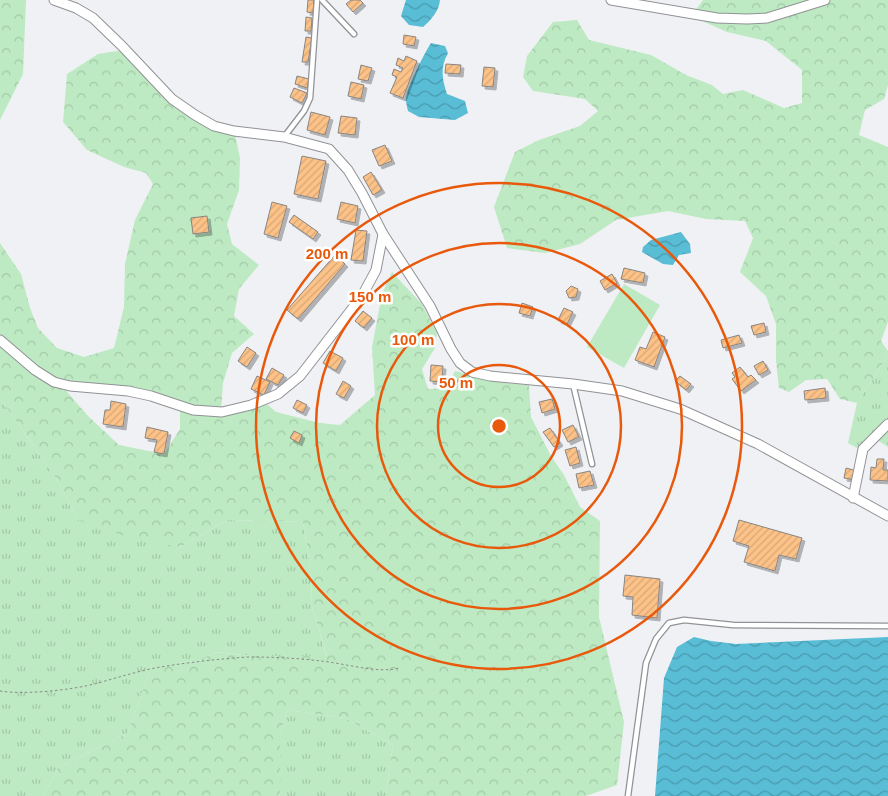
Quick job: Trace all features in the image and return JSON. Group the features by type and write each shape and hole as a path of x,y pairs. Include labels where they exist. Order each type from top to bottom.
{"street":[{"path":"54,0 76,8 93,18 172,99 195,116 214,126 234,131 284,137 329,149 348,170 384,234 430,306 451,349 460,363 472,372 490,376 573,384 622,392 680,409 758,444 888,516"},
{"path":"611,0 666,4 717,18 747,19 766,18 825,0"},
{"path":"0,340 35,370 54,382 70,386 128,391 151,396 193,410 222,412 251,405 278,394 300,376 362,296 376,270 384,234"},
{"path":"853,498 863,449 888,424"}],"lane":[{"path":"284,137 304,111 310,98 317,0"},
{"path":"322,0 354,34"},
{"path":"573,384 592,464"},
{"path":"628,796 646,663 656,639 669,623 684,620 733,625 888,626"}],"path":[{"path":"0,691 30,692 96,684 152,669 231,658 298,659 390,671 399,668"}],"green space":[{"path":"0,0 26,0 23,74 0,120"},
{"path":"703,0 888,0 888,85 884,99 865,110 859,135 888,147 888,322 881,341 888,351 888,355 857,403 840,399 827,379 806,380 789,392 779,388 776,361 776,324 766,296 740,272 753,238 745,221 706,219 668,211 616,220 580,244 545,253 507,248 494,207 515,152 539,140 580,126 598,111 585,99 533,91 523,77 527,56 553,22 577,20 589,40 651,55 686,75 712,85 723,94 743,90 784,108 802,103 802,70 766,41 727,32 691,16"},
{"path":"124,50 170,102 235,134 240,158 239,190 227,224 232,244 259,265 239,289 234,316 254,334 232,353 223,383 221,410 260,398 276,412 320,423 340,425 375,395 372,347 382,294 392,272 422,304 437,333 435,348 422,369 428,389 446,388 455,371 504,383 529,385 531,417 551,456 564,475 580,507 600,521 599,617 624,722 617,785 586,796 385,796 393,745 345,718 287,710 280,735 280,795 43,796 58,768 128,733 152,663 196,661 217,652 252,656 327,656 312,607 311,571 303,522 228,520 180,547 133,539 78,520 56,478 0,398 0,243 21,274 30,308 38,328 57,348 84,357 114,348 124,307 125,264 135,220 153,184 146,173 124,167 87,150 63,122 67,74 98,54","holes":["55,378 98,385 180,405 180,429 164,454 119,445 88,416"]},
{"path":"624,284 660,305 624,368 587,347"},
{"path":"888,355 888,447 879,441 864,452 848,443 857,403"},
{"path":"0,398 56,478 78,520 180,547 228,520 303,522 311,571 312,607 327,657 252,656 217,652 196,661 152,663 128,733 58,768 43,796 0,796"},
{"path":"287,710 345,718 393,745 385,796 277,796 280,795 280,735"}],"water":[{"path":"406,0 440,0 434,15 423,27 409,25 401,16"},
{"path":"431,43 445,46 448,53 443,73 447,94 465,101 468,113 455,120 419,117 408,111 406,99 409,87"},
{"path":"681,232 690,244 691,253 679,255 673,265 663,264 642,252 643,247 651,240"},
{"path":"694,637 736,644 888,637 888,796 655,796 664,678 677,647"}],"building":[{"path":"308,0 314,0 313,13 307,12"},
{"path":"351,0 360,0 363,3 353,12 346,4"},
{"path":"306,17 312,18 311,31 305,31"},
{"path":"404,35 416,37 414,46 403,44"},
{"path":"306,37 312,38 308,62 302,62"},
{"path":"406,56 417,61 403,98 390,93 397,77 392,75 394,69 401,72 403,68 396,65 398,58 404,61"},
{"path":"446,64 461,65 460,74 445,73"},
{"path":"361,65 372,68 368,81 358,79"},
{"path":"484,67 495,68 493,87 482,86"},
{"path":"297,76 309,79 307,88 295,84"},
{"path":"351,82 364,85 361,99 348,96"},
{"path":"294,88 307,93 302,103 290,97"},
{"path":"311,112 330,117 325,135 307,130"},
{"path":"341,116 357,118 355,135 338,133"},
{"path":"385,145 392,161 379,166 372,150"},
{"path":"302,156 326,161 318,199 294,194"},
{"path":"371,172 382,190 373,195 363,177"},
{"path":"272,202 287,206 278,238 264,234"},
{"path":"341,202 358,206 355,223 337,219"},
{"path":"294,215 318,232 313,239 289,222"},
{"path":"207,216 209,232 193,234 191,218"},
{"path":"356,230 367,231 363,261 351,260"},
{"path":"335,255 345,264 298,319 287,310"},
{"path":"624,268 645,273 643,283 621,279"},
{"path":"612,274 617,283 605,290 600,281"},
{"path":"571,286 578,289 576,297 569,298 566,291"},
{"path":"522,303 533,307 530,316 519,313"},
{"path":"564,308 573,312 567,324 558,320"},
{"path":"363,311 372,318 364,328 355,321"},
{"path":"764,323 766,332 754,335 751,326"},
{"path":"653,332 665,337 654,367 635,360 640,347 646,349"},
{"path":"739,335 742,343 723,348 721,340"},
{"path":"247,347 256,353 247,367 238,361"},
{"path":"330,351 343,358 336,371 323,363"},
{"path":"763,361 768,370 759,375 754,366"},
{"path":"431,365 443,366 442,382 430,381"},
{"path":"740,367 748,377 751,375 756,380 741,391 732,379 735,377 732,373"},
{"path":"272,368 284,375 278,385 266,379"},
{"path":"257,376 270,382 264,395 251,389"},
{"path":"680,376 691,384 686,390 675,381"},
{"path":"343,381 351,386 344,398 336,394"},
{"path":"825,388 826,398 805,400 804,391"},
{"path":"552,399 555,409 542,413 539,402"},
{"path":"297,400 307,405 303,413 293,408"},
{"path":"111,401 126,404 123,427 103,424 105,410 110,410"},
{"path":"573,425 579,437 568,442 562,430"},
{"path":"147,427 168,432 164,454 154,452 157,440 145,438"},
{"path":"550,428 560,443 554,447 543,432"},
{"path":"294,431 302,435 299,443 290,438"},
{"path":"576,447 580,463 570,466 565,450"},
{"path":"877,459 884,459 883,470 888,470 888,481 870,480 871,467 876,468"},
{"path":"846,468 857,471 855,480 844,478"},
{"path":"590,471 594,485 579,488 576,474"},
{"path":"739,520 802,538 796,559 779,555 775,571 744,562 749,546 733,541"},
{"path":"625,575 660,579 657,618 632,615 633,597 623,596"}]}
